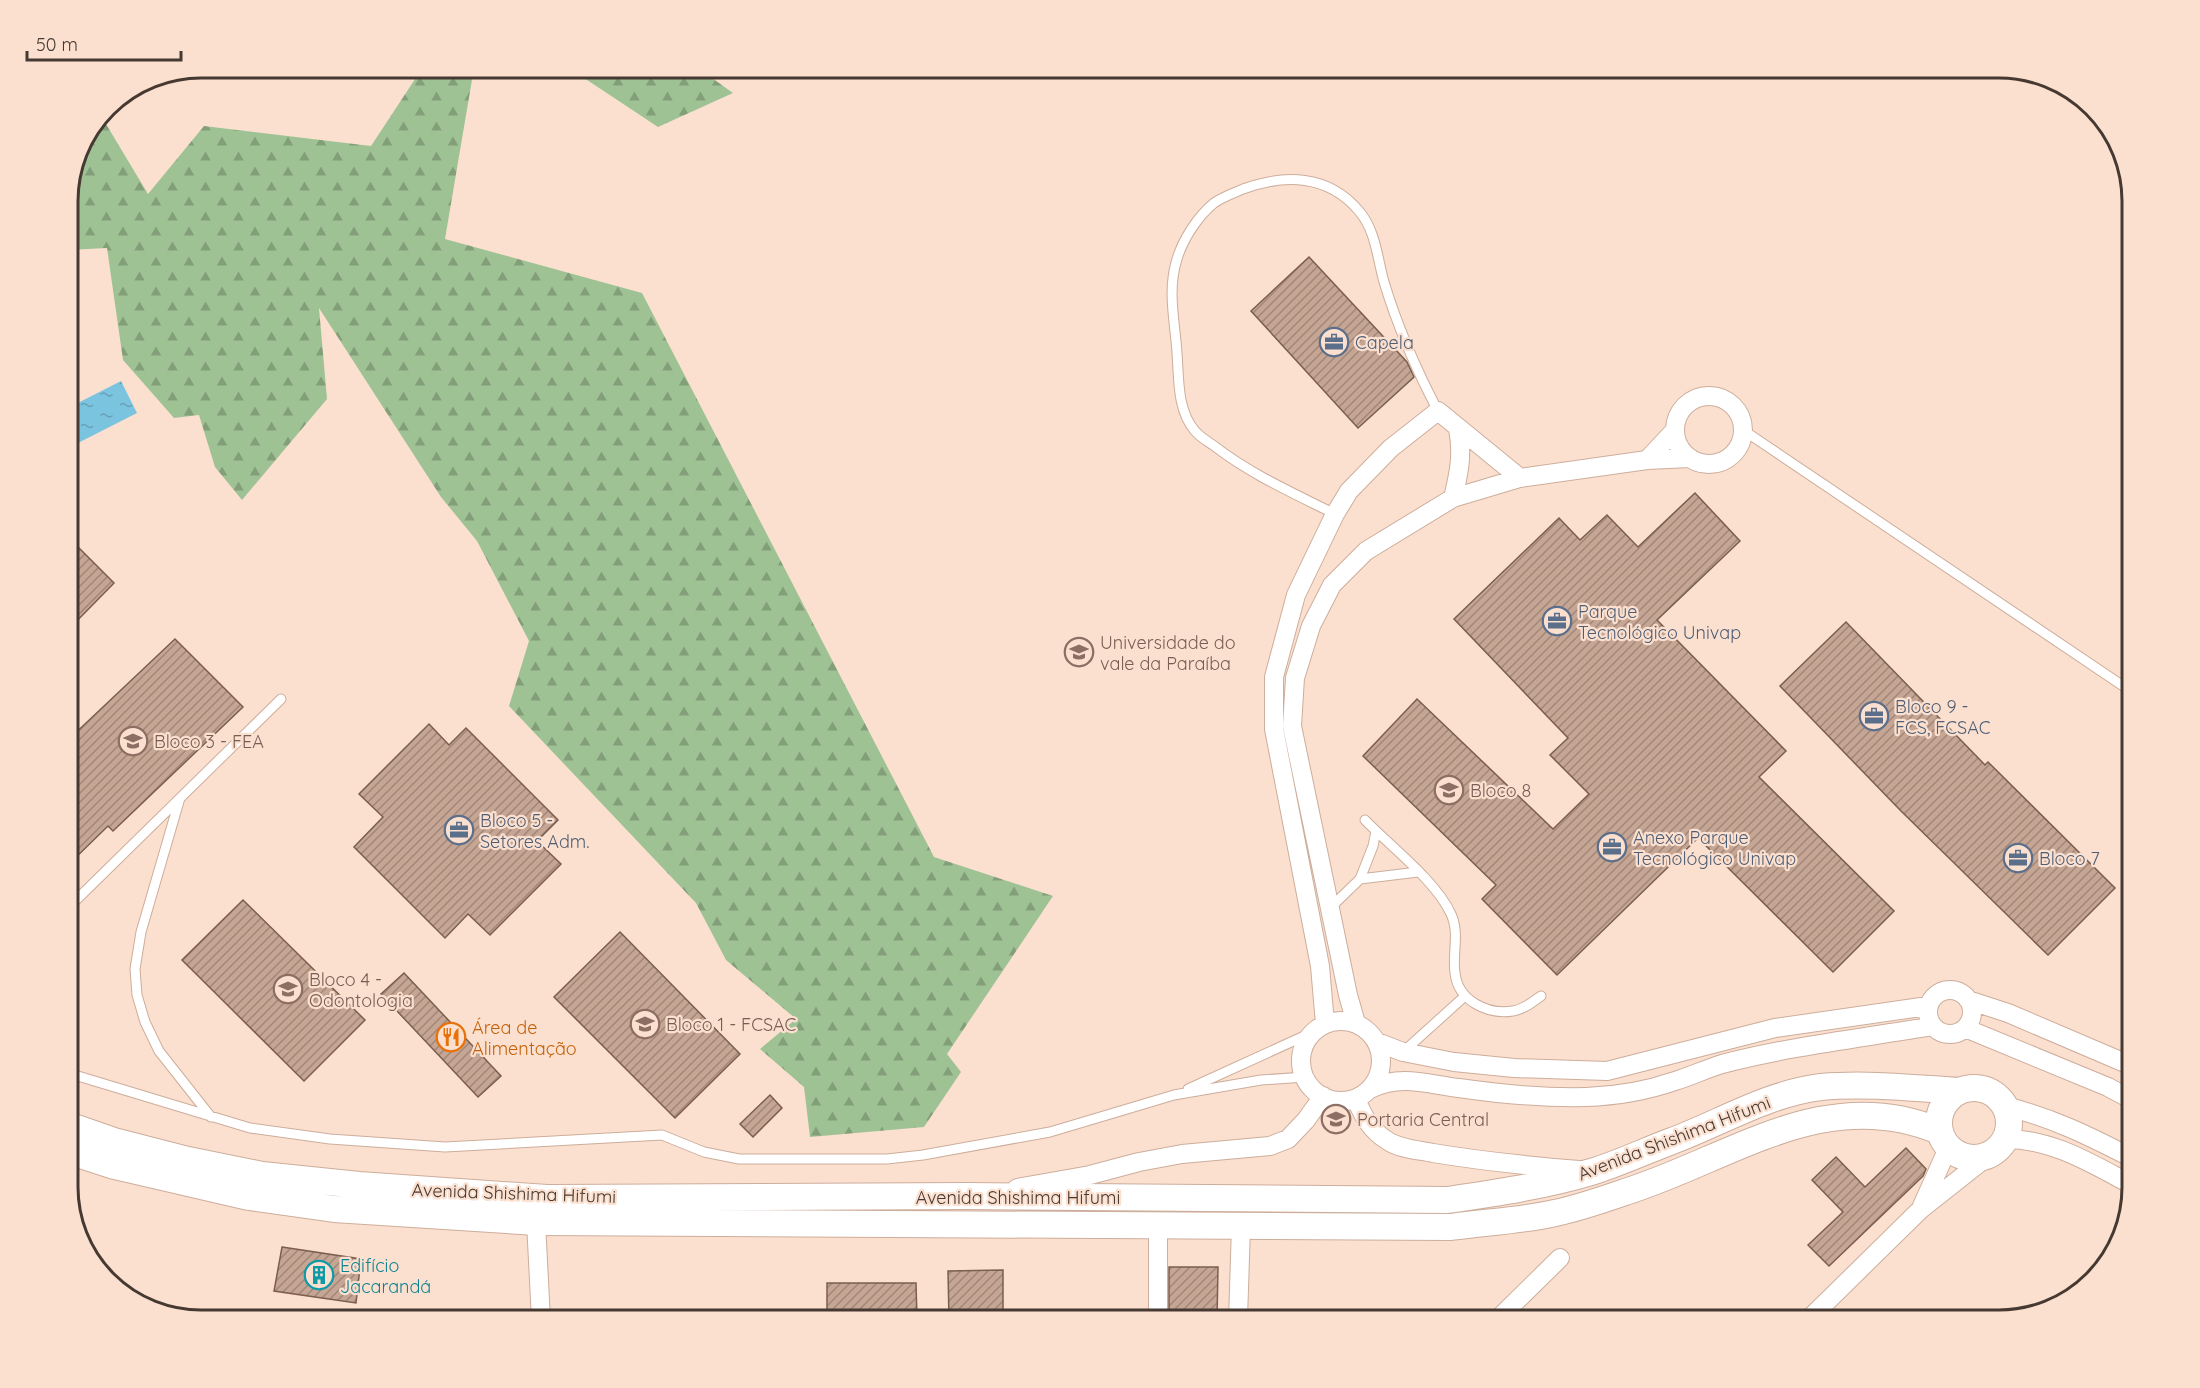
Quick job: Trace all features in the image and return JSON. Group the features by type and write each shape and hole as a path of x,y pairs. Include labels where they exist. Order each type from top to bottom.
{"street":[{"path":"1715,397 1726,401 1735,409 1741,419 1743,430 1741,441 1729,457 1709,464 1690,458 1682,450 1675,430 1677,418 1692,400 1715,397"},
{"path":"1520,478 1438,411 1391,448 1349,491 1335,514 1296,595 1274,677 1273,703 1274,729 1320,966 1319,1028 1302,1051 1305,1077 1312,1088 1323,1096 1345,1101 1384,1083 1412,1080 1458,1088 1543,1096 1587,1097 1626,1094 1677,1081 1723,1064 1773,1053 1933,1026"},
{"path":"1453,498 1461,465 1458,429"},
{"path":"1647,460 1675,430"},
{"path":"1356,1023 1348,995 1292,726 1292,701 1298,668 1318,608 1332,585 1347,567 1366,551 1453,498 1520,478 1647,460 1690,458"},
{"path":"1949,990 1963,994 1968,1000 1972,1014 1965,1028 1959,1032 1945,1033 1933,1026 1927,1013 1928,1006 1935,995 1949,990"},
{"path":"1968,1000 2008,1013 2122,1061"},
{"path":"1377,1042 1403,1052 1454,1062 1514,1068 1607,1071 1775,1028 1928,1006"},
{"path":"1319,1028 1344,1021 1356,1023 1367,1030 1377,1042 1381,1054 1381,1067 1377,1079 1363,1094 1363,1115 1372,1128 1390,1143 1475,1160 1592,1172"},
{"path":"1965,1028 2122,1094"},
{"name":"Avenida Shishima Hifumi","path":"78,1128 114,1141 262,1175 359,1185 547,1198 967,1196 1448,1200 1526,1188 1592,1172 1701,1130 1746,1109 1784,1096 1820,1088 1908,1087 1958,1091"},
{"path":"1987,1156 1966,1158 1956,1154 1944,1139 1939,1119 1942,1107 1958,1091 1979,1088 1990,1091 2006,1106 2069,1126 2122,1152"},
{"path":"967,1196 1090,1175 1182,1154 1270,1146 1288,1138 1323,1096"},
{"path":"1818,1310 1920,1210 2000,1148 2009,1128 2006,1106"},
{"name":"Avenida Shishima Hifumi","path":"78,1154 111,1165 249,1197 334,1209 537,1222 1451,1227 1554,1214 1628,1192 1790,1126 1843,1115 1881,1116 1921,1123 1944,1139"},
{"path":"1920,1210 1944,1139"},
{"path":"2006,1139 2027,1139 2060,1148 2122,1179"},
{"path":"1448,1200 1451,1227"},
{"path":"537,1222 541,1310"},
{"path":"1158,1225 1158,1310"},
{"path":"1238,1310 1241,1226"},
{"path":"1507,1310 1560,1258"}],"lane":[{"path":"1335,514 1262,477 1228,456 1195,431 1185,414 1180,392 1172,306 1172,279 1177,257 1186,240 1198,220 1214,203 1235,192 1261,183 1284,179 1308,181 1342,195 1359,211 1371,229 1384,283 1416,364 1438,411"},
{"path":"1743,430 2122,685"},
{"path":"78,898 281,699"},
{"path":"180,798 141,932 135,969 137,995 159,1051 211,1117"},
{"path":"1365,820 1418,872 1452,915 1455,931 1455,975 1465,996 1481,1008 1498,1012 1514,1011 1528,1006 1541,996"},
{"path":"1330,909 1360,879 1373,846 1376,831"},
{"path":"1360,879 1418,872"},
{"path":"1403,1052 1465,996"},
{"path":"1174,1095 1319,1028"},
{"path":"78,1076 250,1128 330,1139 446,1147 662,1135 704,1152 739,1159 887,1159 923,1155 1050,1132 1174,1095 1261,1080 1305,1077"}],"green space":[{"path":"416,78 472,78 445,239 642,293 934,857 1053,896 947,1054 961,1072 924,1127 810,1137 804,1087 760,1049 796,1019 726,960 696,903 509,706 529,641 477,541 441,497 319,308 327,399 242,500 215,467 199,415 174,418 123,360 107,248 78,249 80,177 87,154 106,123 148,194 204,126 371,146"},
{"path":"584,78 712,78 733,93 658,127"}],"water":[{"path":"121,381 137,413 78,443 78,403"}],"building":[{"name":"Capela","path":"1309,257 1407,362 1414,377 1358,428 1251,311"},
{"path":"1695,493 1740,541 1657,620 1786,751 1759,777 1894,911 1833,972 1698,838 1557,975 1482,899 1496,885 1363,756 1417,699 1553,829 1589,794 1550,755 1568,738 1454,619 1559,518 1580,540 1607,515 1638,547"},
{"path":"78,547 114,583 78,620"},
{"path":"1846,622 1985,765 1988,762 2115,888 2048,955 1901,811 1780,686"},
{"name":"Bloco 3 - FEA","path":"175,639 243,707 113,831 108,826 78,855 78,731"},
{"name":"Bloco 5 - Setores Adm.","path":"429,724 449,745 466,728 558,820 537,841 561,864 490,935 468,914 445,938 354,847 383,817 359,794"},
{"name":"Bloco 4 - Odontologia","path":"243,900 365,1020 304,1081 182,960"},
{"name":"Bloco 1 - FCSAC","path":"620,932 740,1054 675,1118 554,997"},
{"name":"Área de Alimentação","path":"404,973 501,1076 478,1097 381,994"},
{"path":"770,1095 782,1108 753,1137 740,1124"},
{"path":"1906,1148 1926,1169 1923,1176 1829,1266 1808,1245 1843,1212 1812,1180 1836,1157 1865,1187"},
{"name":"Edifício Jacarandá","path":"282,1247 361,1259 356,1303 274,1291"},
{"path":"1169,1267 1218,1267 1217,1310 1169,1310"},
{"path":"1003,1270 1003,1310 949,1310 948,1271"},
{"path":"827,1283 916,1283 917,1310 827,1310"}],"place":[{"name":"Capela","path":"1334,342"},
{"name":"Parque Tecnológico Univap","path":"1557,621"},
{"name":"Universidade do vale da Paraíba","path":"1079,652"},
{"name":"Bloco 9 - FCS, FCSAC","path":"1874,716"},
{"name":"Bloco 3 - FEA","path":"133,741"},
{"name":"Bloco 8","path":"1449,790"},
{"name":"Bloco 5 - Setores Adm.","path":"459,830"},
{"name":"Anexo Parque Tecnológico Univap","path":"1612,847"},
{"name":"Bloco 7","path":"2018,858"},
{"name":"Bloco 4 - Odontologia","path":"288,989"},
{"name":"Bloco 1 - FCSAC","path":"645,1024"},
{"name":"Área de Alimentação","path":"451,1037"},
{"name":"Portaria Central","path":"1336,1119"},
{"name":"Edifício Jacarandá","path":"319,1275"}]}
